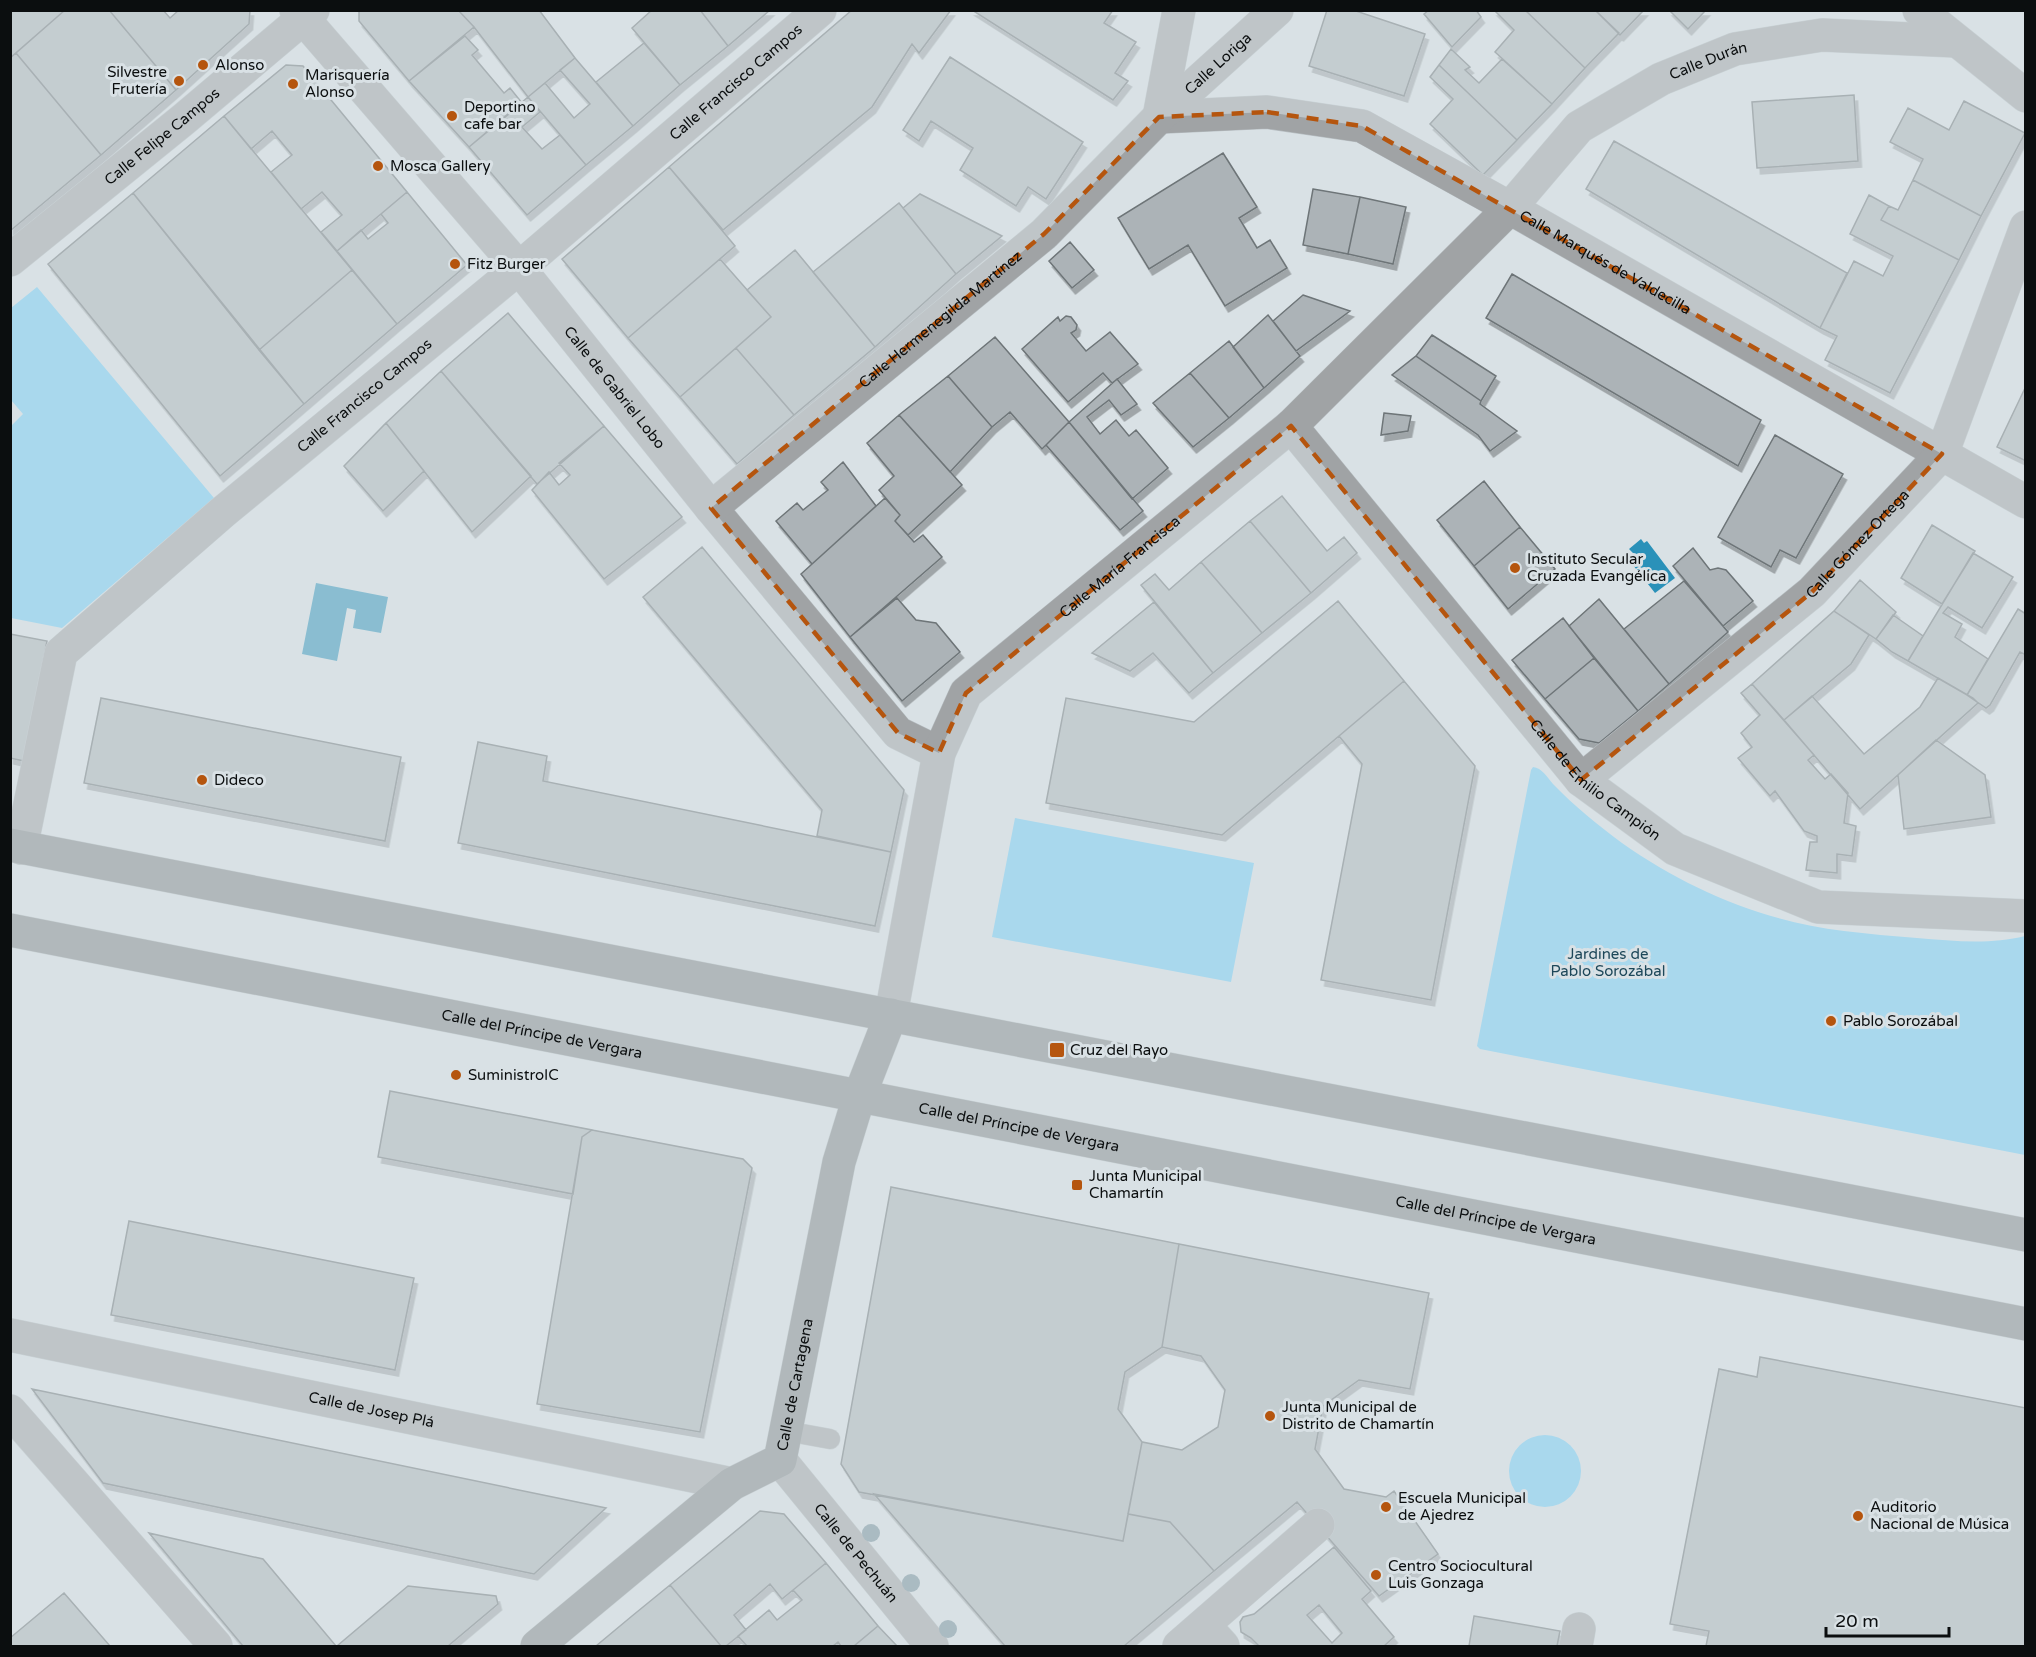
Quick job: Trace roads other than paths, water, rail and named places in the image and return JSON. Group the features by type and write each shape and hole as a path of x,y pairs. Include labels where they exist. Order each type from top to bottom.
{"main road":[{"path":"16,847 2025,1235"},
{"name":"Calle del Príncipe de Vergara","path":"10,930 2025,1324"},
{"name":"Calle de Cartagena","path":"537,1647 732,1484 783,1446 839,1162 859,1097 891,1015"}],"street":[{"name":"Calle Francisco Campos","path":"16,847 61,653 223,512 519,268 820,10"},
{"path":"1159,117 1179,10"},
{"name":"Calle Loriga","path":"1159,117 1277,10"},
{"path":"1919,10 2025,96"},
{"name":"Calle de Gabriel Lobo","path":"304,13 519,268 711,508 898,733 939,753"},
{"name":"Calle Felipe Campos","path":"10,260 184,119 304,13"},
{"name":"Calle Durán","path":"1510,208 1579,127 1661,80 1735,49 1822,35 1956,41"},
{"name":"Calle Marqués de Valdecilla","path":"1159,117 1267,112 1362,126 2025,502"},
{"name":"Calle Hermenegilda Martínez","path":"711,508 1044,234 1159,117"},
{"name":"Calle María Francisca","path":"891,1015 939,753 966,693 1291,426 1510,208"},
{"name":"Calle Gómez Ortega","path":"1581,780 1812,592 1942,454 2025,227"},
{"name":"Calle de Emilio Campión","path":"1291,426 1581,780 1675,849 1818,907 2025,916"},
{"name":"Calle de Josep Plá","path":"10,1335 732,1484"},
{"path":"10,1411 216,1647"},
{"name":"Calle de Pechuán","path":"783,1446 932,1647"},
{"path":"1179,1647 1213,1636 1318,1526"}],"lane":[{"path":"783,1446 830,1438"}],"place":[{"name":"Alonso","path":"203,65"},
{"name":"Silvestre Frutería","path":"179,81"},
{"name":"Marisquería Alonso","path":"293,84"},
{"name":"Deportino cafe bar","path":"452,116"},
{"name":"Mosca Gallery","path":"378,166"},
{"name":"Fitz Burger","path":"455,264"},
{"name":"Instituto Secular Cruzada Evangélica","path":"1515,568"},
{"name":"Dideco","path":"202,780"},
{"name":"Pablo Sorozábal","path":"1831,1021"},
{"name":"Cruz del Rayo","path":"1057,1050"},
{"name":"SuministroIC","path":"456,1075"},
{"name":"Junta Municipal Chamartín","path":"1077,1185"},
{"name":"Junta Municipal de Distrito de Chamartín","path":"1270,1416"},
{"name":"Escuela Municipal de Ajedrez","path":"1386,1507"},
{"name":"Auditorio Nacional de Música","path":"1858,1516"},
{"name":"Centro Sociocultural Luis Gonzaga","path":"1376,1575"}],"park label":[{"name":"Jardines de Pablo Sorozábal","path":"1608,962"}]}
